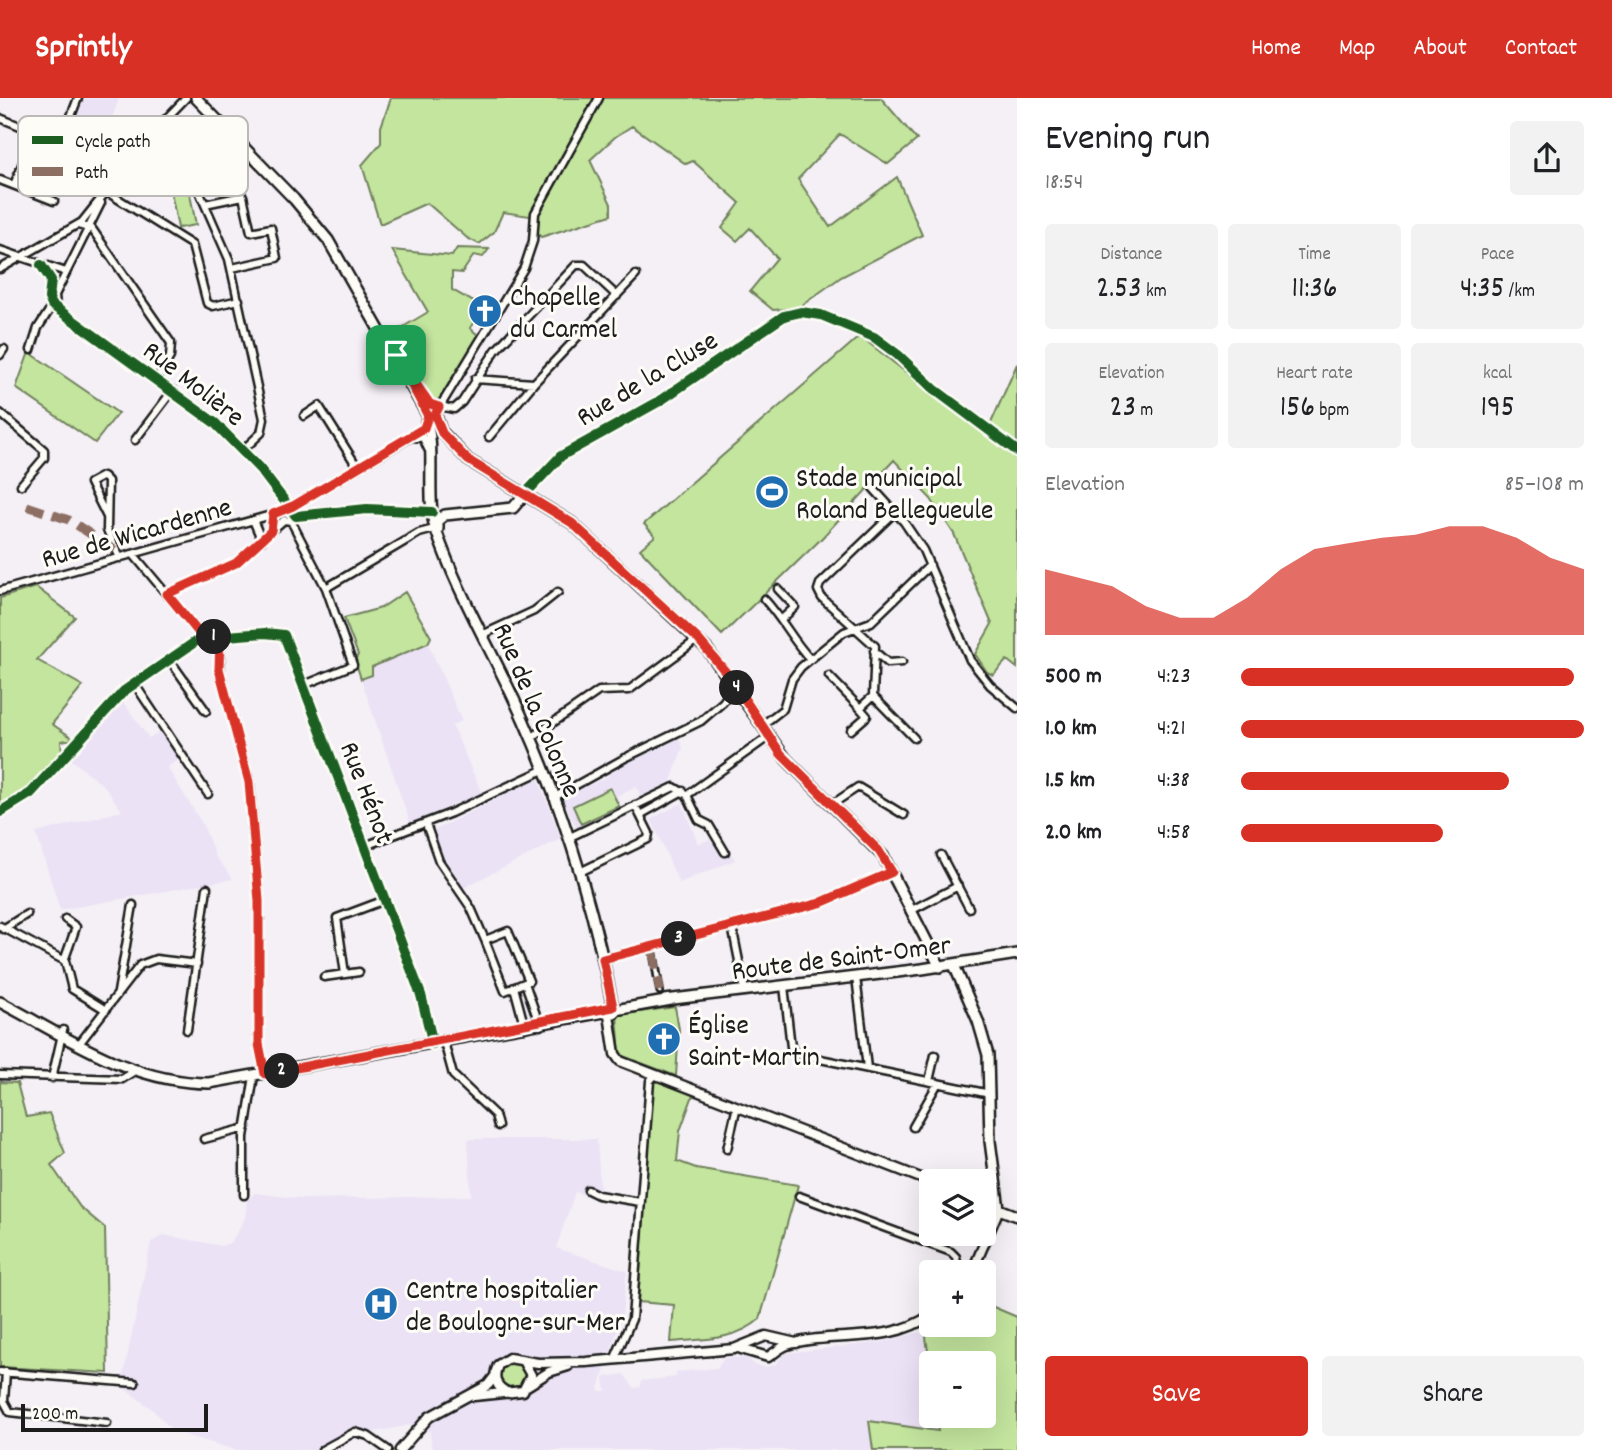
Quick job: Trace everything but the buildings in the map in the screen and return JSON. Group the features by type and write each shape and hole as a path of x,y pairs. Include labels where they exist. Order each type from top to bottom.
{"main road":[{"path":"196,98 213,116"},
{"path":"248,153 319,228 341,260 442,433 468,460 572,523 698,639 735,684 768,737 800,776 881,853 940,967"},
{"name":"Rue de la Colonne","path":"433,419 428,449 429,510 482,635 531,738 554,798 580,872 603,959 611,1011"},
{"path":"437,530 438,520 444,515 513,508 524,495"},
{"name":"Route de Saint-Omer","path":"0,1000 135,1072 162,1078 214,1083 671,1000 940,967 1017,954"},
{"path":"954,965 986,1045 990,1141 999,1209 1017,1216"}],"street":[{"path":"71,116 78,98"},
{"path":"168,116 186,98"},
{"path":"433,419 526,264 533,241 535,213 599,98"},
{"path":"0,118 18,125"},
{"path":"14,185 18,175"},
{"path":"0,180 18,187"},
{"path":"42,196 54,201"},
{"path":"0,269 76,227 103,196"},
{"path":"31,350 38,328 54,305 66,272 105,196"},
{"path":"114,196 183,238 194,249 206,303 213,306 239,300"},
{"path":"201,196 232,268 264,419 259,436 243,450"},
{"path":"205,204 243,196 251,232 271,228 277,258 232,268"},
{"path":"76,227 89,227"},
{"path":"76,227 84,236"},
{"path":"89,227 171,343 170,357 156,379"},
{"path":"0,250 66,272"},
{"path":"41,265 51,279 49,298 54,305"},
{"path":"433,419 459,406 496,349 576,265 584,265 617,296"},
{"path":"489,437 534,383 636,275"},
{"name":"Rue Molière","path":"54,305 173,390 243,450 290,508"},
{"name":"Rue de la Cluse","path":"524,495 547,468 565,453 658,402 784,316 801,312 839,321 883,343 934,389 1017,451"},
{"path":"475,379 534,383"},
{"path":"135,440 173,390"},
{"path":"304,416 320,406 358,468"},
{"path":"0,413 44,450 44,458 21,485"},
{"name":"Rue de Wicardenne","path":"0,591 134,555 290,508 410,438 433,419"},
{"path":"410,438 423,438 428,449"},
{"path":"107,517 90,483 103,476 108,483 109,538 120,558"},
{"path":"873,488 916,539 930,565 961,641 981,675 1017,708"},
{"path":"290,508 301,517 367,509 429,510 444,515"},
{"path":"326,588 419,533 430,523 429,510"},
{"path":"895,512 819,586 820,595 875,646 873,696 914,738"},
{"path":"271,531 273,514"},
{"path":"253,520 262,541"},
{"path":"167,594 236,563 284,520 292,521 326,588 353,665 304,685"},
{"path":"419,533 437,530"},
{"path":"0,812 31,793 103,712 134,683 203,638 134,555"},
{"path":"761,726 783,709 794,676 810,659 844,632 874,620 930,565"},
{"path":"778,589 795,607 782,619"},
{"path":"482,635 537,609 558,592"},
{"path":"764,599 782,619 790,638 810,659"},
{"name":"Rue Hénot","path":"203,638 269,632 284,635 423,1000 433,1044"},
{"path":"220,637 219,669 249,782 259,901 260,1075 246,1128 244,1195"},
{"path":"531,738 599,691 629,690 698,639"},
{"path":"874,651 888,663 902,662"},
{"path":"169,659 206,711"},
{"path":"829,676 867,716 851,730"},
{"path":"134,683 208,794"},
{"path":"554,798 627,757 701,721 723,702 735,684"},
{"path":"860,708 873,696"},
{"path":"640,816 685,793 768,737"},
{"path":"365,846 426,824 543,770"},
{"path":"831,805 858,787 904,815"},
{"path":"568,838 671,788 685,793 699,820 709,825 726,852"},
{"path":"580,872 647,841 649,834 635,805"},
{"path":"426,824 439,861 471,908 505,991 528,982 508,931 485,940"},
{"path":"942,855 969,908"},
{"path":"603,959 830,900 892,872"},
{"path":"912,911 958,886"},
{"path":"187,1030 207,888"},
{"path":"345,974 337,918 385,900"},
{"path":"117,998 133,905"},
{"path":"1,928 27,914"},
{"path":"65,919 76,927 64,961 72,989 106,1010"},
{"path":"732,926 745,991"},
{"path":"1,928 64,961"},
{"path":"653,948 660,991"},
{"path":"80,1041 117,998 135,970 146,961 162,959 197,964"},
{"path":"324,977 359,972"},
{"path":"856,977 867,1069"},
{"path":"525,983 539,1023"},
{"path":"784,986 794,1053 990,1094"},
{"path":"514,987 525,1026"},
{"path":"611,1011 618,1059 919,1177"},
{"path":"52,1078 62,1032"},
{"path":"444,1042 453,1075 495,1115 498,1126"},
{"path":"929,1081 935,1055"},
{"path":"0,1075 122,1079 135,1072"},
{"path":"614,1360 631,1321 650,1081 656,1075"},
{"path":"913,1127 938,1083"},
{"path":"727,1149 737,1106"},
{"path":"204,1139 246,1128"},
{"path":"588,1190 598,1195 640,1202"},
{"path":"799,1196 951,1252 954,1260"},
{"path":"977,1260 999,1209 996,1208"},
{"path":"734,1349 766,1357 796,1343 883,1335 919,1322"},
{"path":"400,1450 419,1426 451,1404 488,1385 495,1376 497,1367 505,1360 514,1358 523,1361 586,1362 734,1349 764,1336 796,1343"},
{"path":"772,1338 776,1344 775,1351"},
{"path":"757,1340 755,1348 758,1354"},
{"path":"523,1361 530,1374 527,1386"},
{"path":"451,1404 479,1395 520,1392 558,1368 586,1362"},
{"path":"107,1423 10,1412 4,1401 3,1372 135,1383"},
{"path":"495,1376 499,1388 509,1393"},
{"path":"322,1450 355,1432 368,1436 388,1450"}],"shaded area":[{"path":"84,98 119,98 113,116 77,116"},
{"path":"428,643 462,721 452,725 482,793 410,823 361,679 372,675 372,667"},
{"path":"121,699 149,738 162,730 180,759 167,767 203,825 216,857 233,879 60,910 36,833 122,811 105,787 68,757"},
{"path":"678,736 683,747 671,781 641,797 636,786 617,796 621,807 577,829 561,796 565,793 567,796 609,776 608,773 615,769 614,766 654,751 674,741 673,738"},
{"path":"538,778 561,839 463,888 444,861 431,832"},
{"path":"682,803 698,844 710,839 712,844 718,841 724,855 730,852 735,860 679,883 651,819"},
{"name":"Centre hospitalier de Boulogne-sur-Mer","path":"468,1139 597,1139 601,1201 575,1192 556,1248 627,1271 622,1315 598,1391 606,1391 604,1377 624,1374 634,1388 641,1387 641,1381 676,1377 676,1372 717,1368 724,1358 747,1357 755,1365 765,1367 775,1365 785,1353 883,1342 919,1332 919,1337 926,1337 928,1351 919,1351 919,1428 938,1428 938,1431 870,1421 873,1450 432,1450 430,1431 411,1425 348,1437 326,1450 236,1450 174,1432 152,1409 121,1386 151,1242 164,1235 222,1246 231,1242 245,1218 247,1201 255,1193 303,1199 471,1196"}],"green space":[{"path":"391,98 881,98 917,140 888,164 840,134 798,179 830,227 897,177 922,235 841,277 798,308 773,310 750,291 777,258 750,228 737,241 722,228 740,203 693,161 686,164 632,126 615,137 590,160 611,204 611,215 541,237 537,233 537,217 503,212 494,232 479,244 467,238 427,203 380,224 362,165 381,143 381,127"},
{"path":"172,196 190,196 196,225 178,228"},
{"path":"457,248 489,249 483,257 474,255 462,273 452,272 452,290 483,307 470,328 479,336 437,402 431,402 393,333 428,312 392,250 452,256"},
{"name":"Stade municipal Roland Bellegueule","path":"860,336 941,400 988,430 1017,364 1017,668 1007,660 993,675 987,672 975,654 992,624 954,534 931,499 894,460 820,540 722,635 640,549 655,536 644,524"},
{"path":"29,352 118,413 95,443 16,388"},
{"path":"36,587 75,617 37,660 83,686 52,724 74,739 61,741 62,753 27,791 0,807 0,598"},
{"path":"405,592 431,637 428,643 372,667 372,675 361,679 355,660 358,655 344,618 381,608"},
{"path":"610,788 619,806 581,824 573,806"},
{"path":"675,1007 679,1029 676,1076 620,1055 617,1015"},
{"path":"657,1081 693,1095 680,1131 677,1161 696,1168 798,1185 760,1319 729,1335 671,1342 674,1305 638,1302 653,1082"},
{"path":"0,1082 17,1083 26,1117 49,1113 65,1153 51,1165 80,1207 105,1228 108,1373 0,1367"},
{"path":"996,1308 1017,1317 1017,1450 873,1450 869,1421 938,1431 938,1428 996,1428 996,1351 928,1351 926,1337 996,1337"},
{"path":"512,1361 522,1365 526,1375 522,1385 512,1389 502,1385 498,1375 502,1365"}],"marked path":[{"path":"27,506 69,520 116,551"},
{"path":"653,951 660,991"}],"cycle path":[{"path":"41,265 51,280 49,298 52,305 215,423 260,469 296,516 367,509 432,512"},
{"path":"524,495 561,456 658,402 784,316 801,312 821,315 874,337 898,355 934,389 1017,451"},
{"path":"0,812 31,793 124,691 195,642 203,638 265,633 284,635 421,995 433,1044"}],"place":[{"name":"Chapelle du Carmel","path":"485,311"},
{"name":"Stade municipal Roland Bellegueule","path":"772,492"},
{"name":"Église Saint-Martin","path":"664,1039"},
{"name":"Centre hospitalier de Boulogne-sur-Mer","path":"381,1304"}],"route":[{"path":"396,355 430,404 439,407 435,415 439,428 460,452 487,473 572,523 698,639 730,677 781,754 800,776 879,851 892,872 820,903 603,959 613,1007 513,1025 433,1044 265,1074 259,1044 259,901 249,782 219,669 220,637 203,638 167,594 239,561 271,531 273,514 293,506 414,436 427,425 428,416 396,355"}]}
